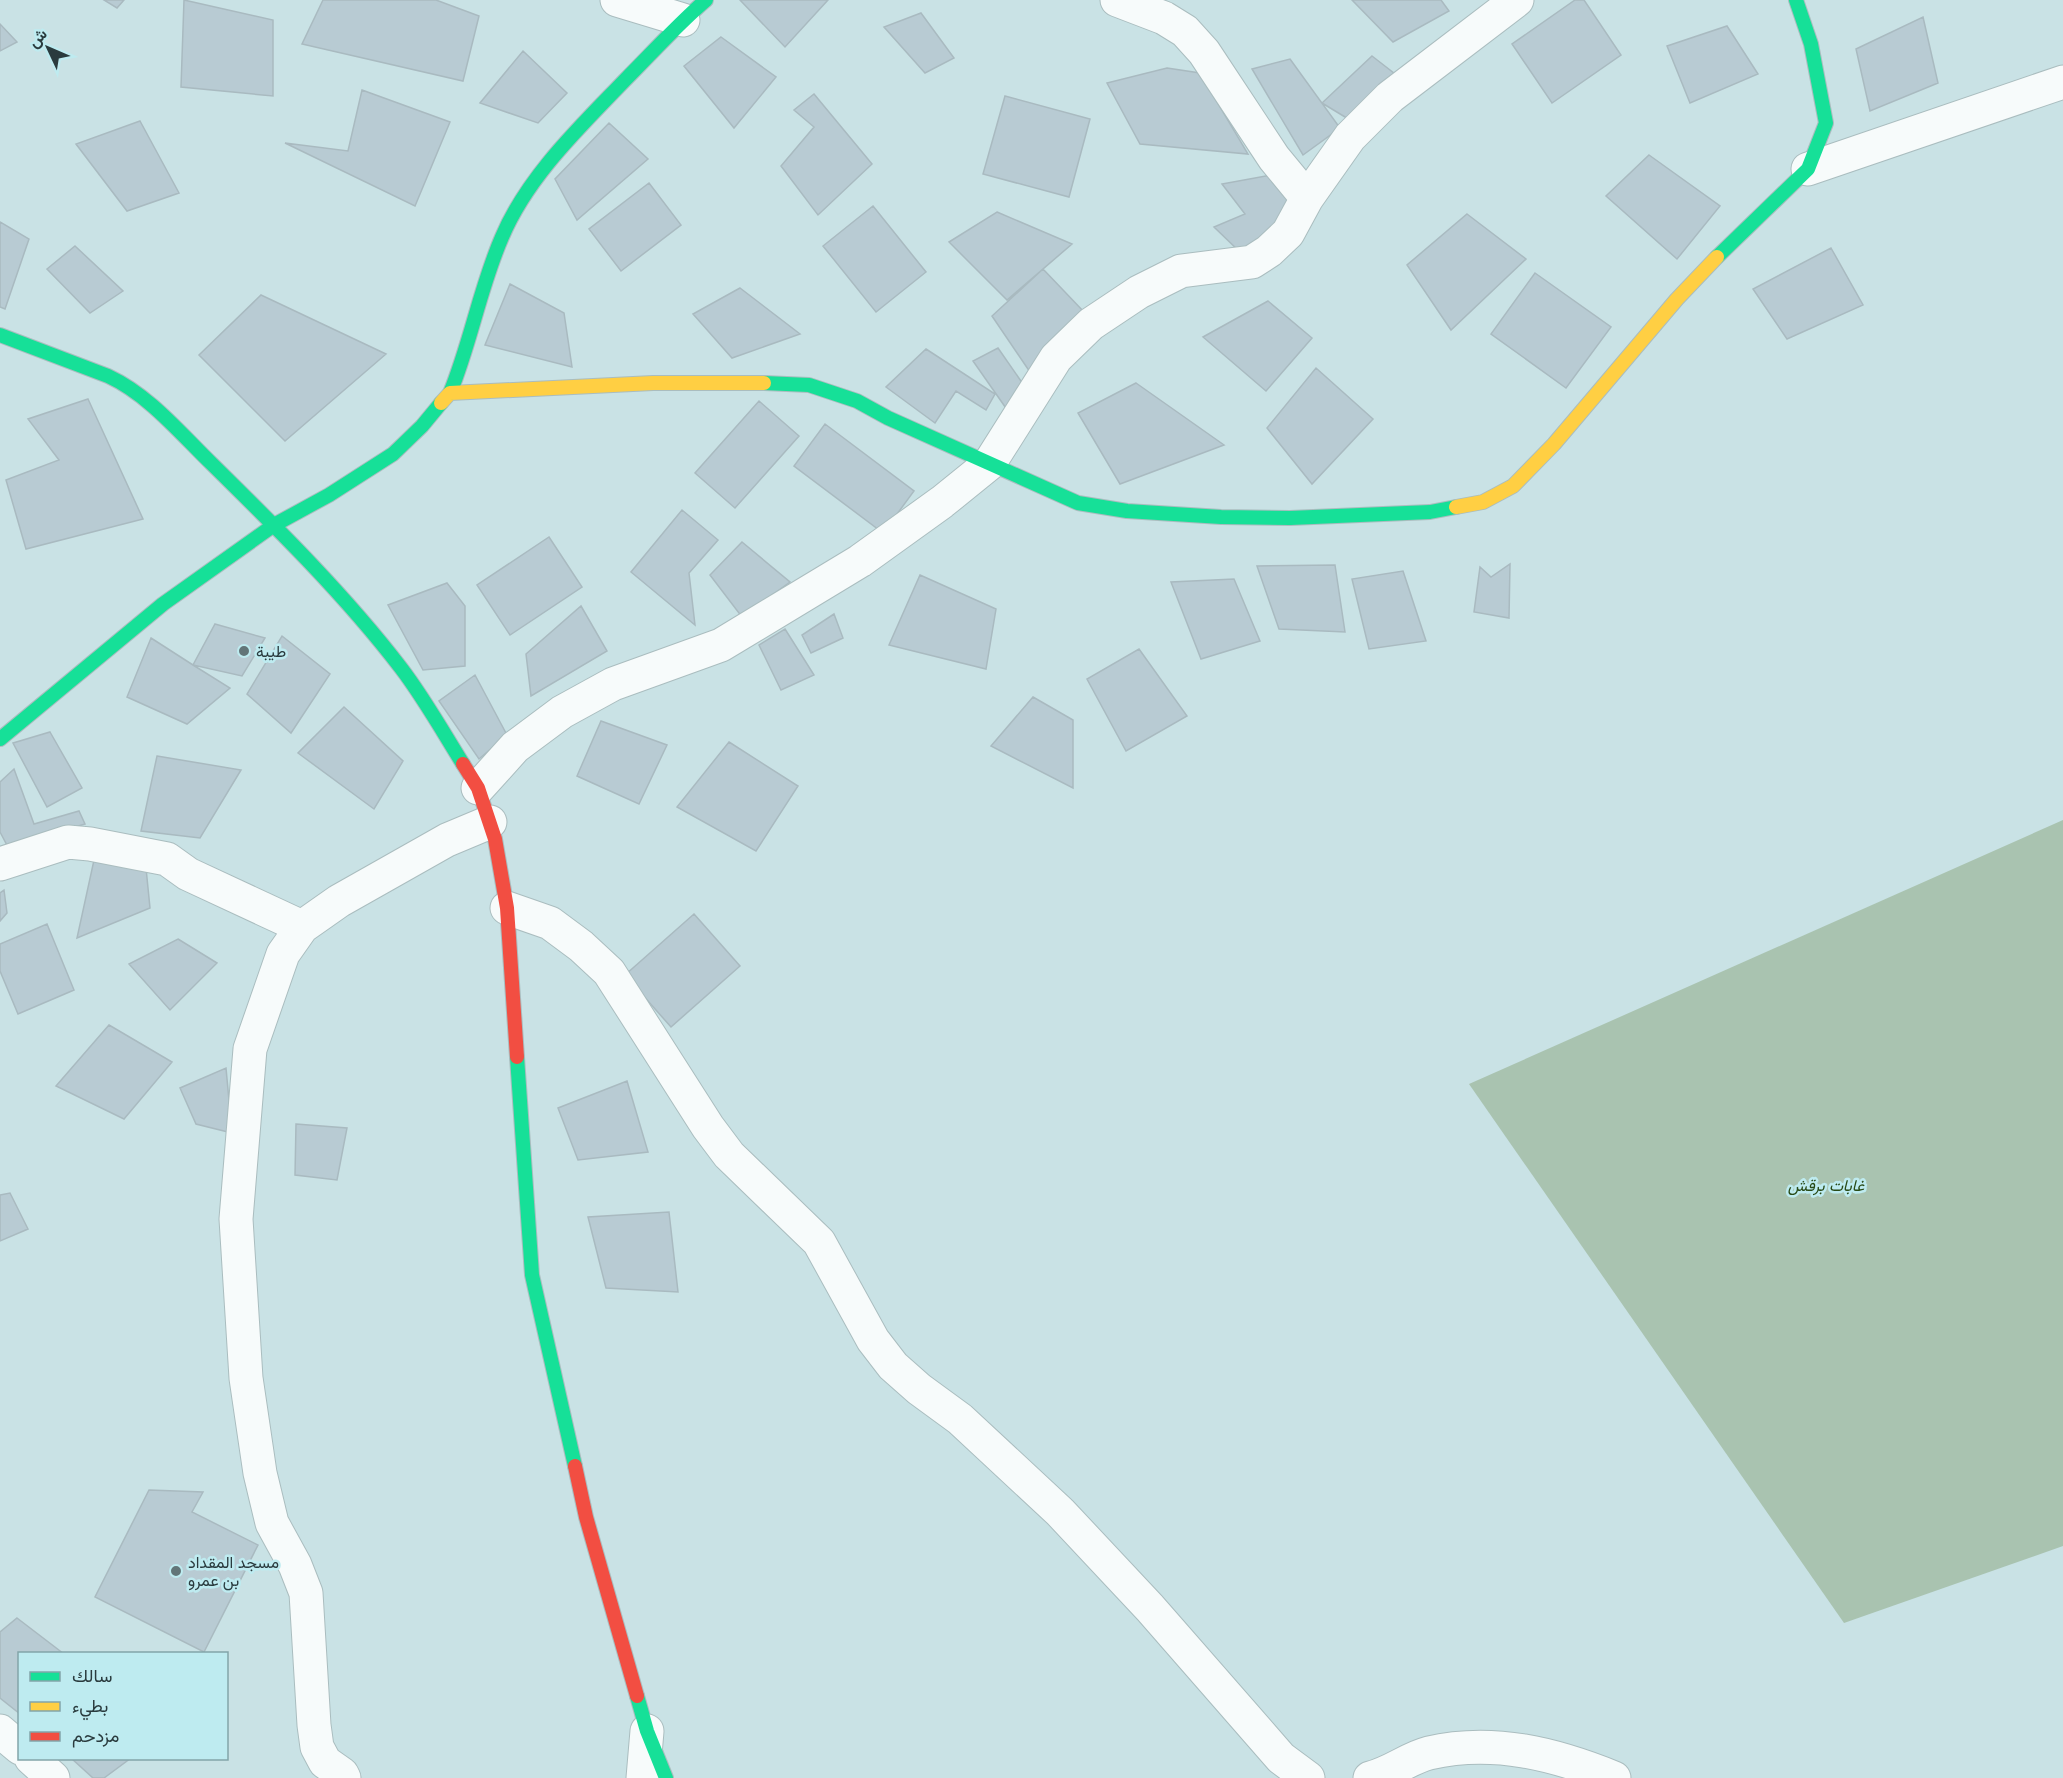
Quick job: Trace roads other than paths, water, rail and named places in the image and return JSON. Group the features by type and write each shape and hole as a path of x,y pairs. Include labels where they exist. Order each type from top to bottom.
{"street":[{"path":"617,0 694,10"},
{"path":"1117,0 1164,18 1185,31 1204,52 1274,158 1307,198"},
{"path":"478,788 515,747 562,712 613,684 721,645 860,561 942,502 989,464 1056,358 1091,324 1139,292 1181,271 1251,262 1269,251 1288,233 1307,198 1350,137 1390,97 1517,0"},
{"path":"450,393 653,383 809,385 857,401 888,418 1078,503 1126,511 1221,517 1290,518 1430,512 1484,502 1513,486 1554,444 1677,299 1808,169 1826,123 1812,44 1796,0"},
{"path":"3,732 163,604 274,525 328,495 393,454 422,426 450,393 458,374 477,307 511,218 537,176 694,10"},
{"path":"1808,169 2063,82"},
{"path":"0,335 125,384 150,404 274,525 402,669 478,788 495,839 507,908 532,1275 586,1517 647,1731 666,1778"},
{"path":"344,1778 325,1762 317,1747 306,1593 296,1565 273,1523 260,1473 246,1378 236,1219 250,1049 283,954 302,927 339,901 437,846 490,822"},
{"path":"0,864 68,842 167,859 188,874 302,927"},
{"path":"507,908 550,923 581,946 609,972 708,1127 729,1155 819,1242 873,1340 893,1366 919,1389 960,1419 1060,1512 1149,1608 1281,1758 1308,1778"},
{"path":"0,1731 18,1746"},
{"path":"642,1778 647,1731"},
{"path":"1370,1778 1427,1753 1471,1747 1499,1747 1576,1762 1614,1778"},
{"path":"33,1760 53,1778"}],"place":[{"name":"طيبة","path":"244,651"},
{"name":"مسجد المقداد بن عمرو","path":"176,1571"}],"park label":[{"name":"غابات برقش","path":"1826,1185"}]}
